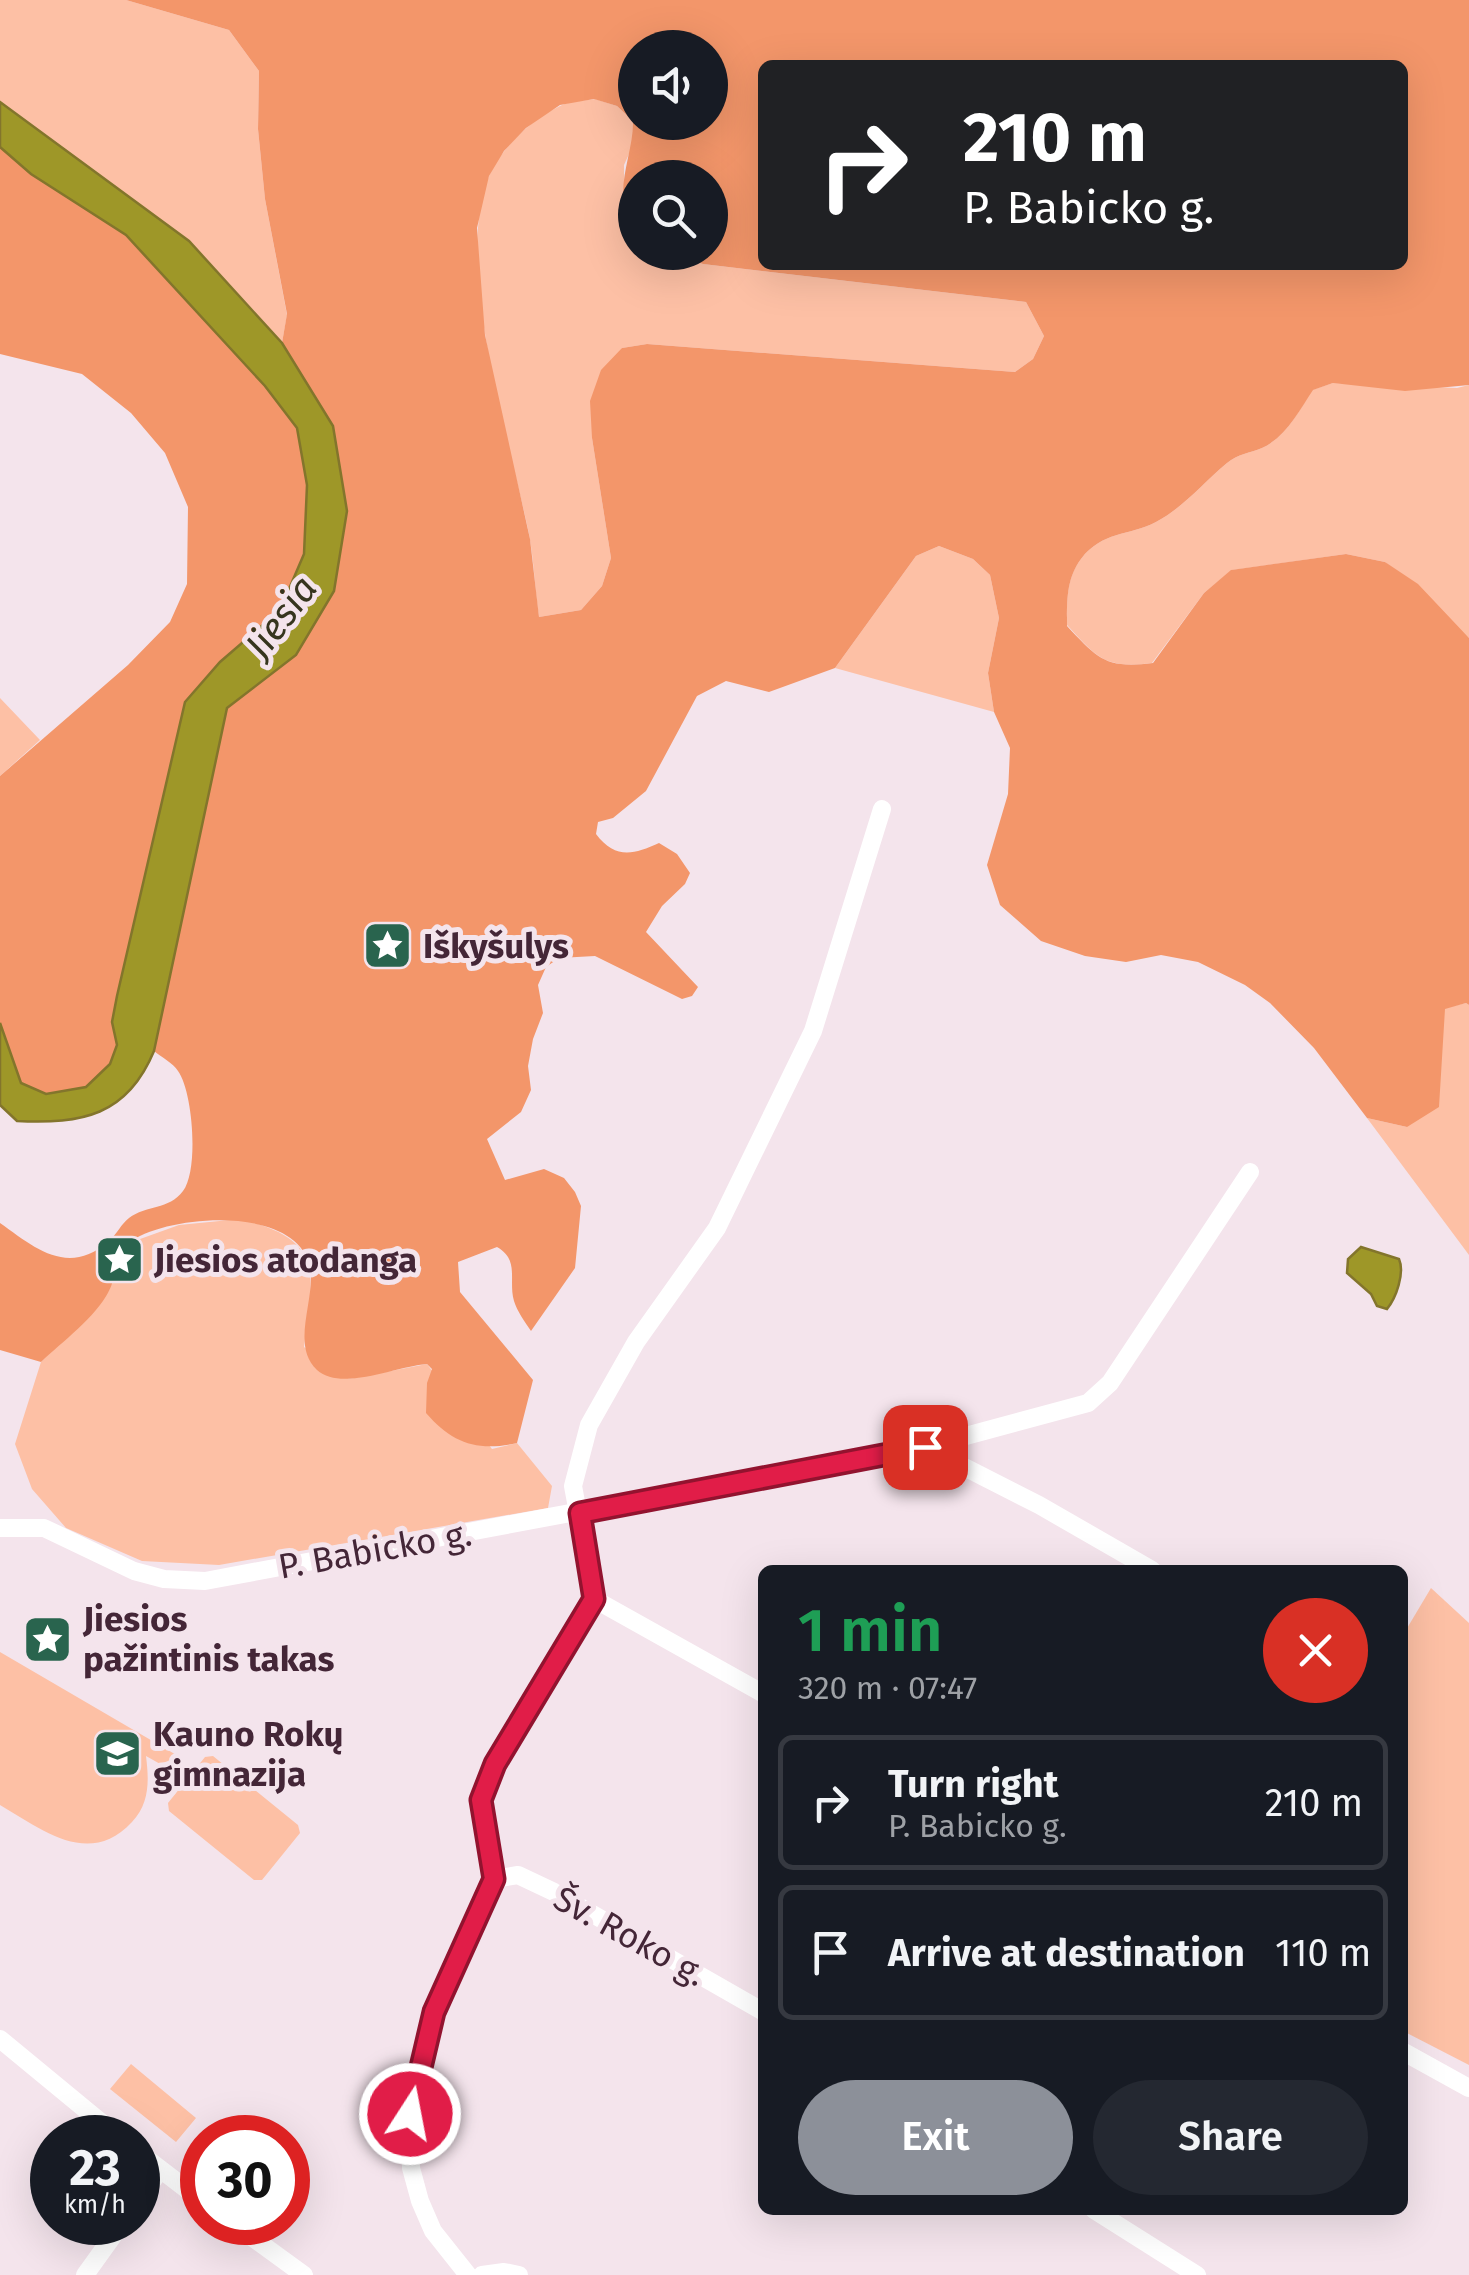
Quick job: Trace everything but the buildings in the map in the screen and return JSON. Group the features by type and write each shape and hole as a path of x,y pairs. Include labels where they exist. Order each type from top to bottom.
{"street":[{"path":"468,2275 433,2231 420,2200 410,2168 410,2114 434,2012 494,1879 481,1800 495,1764 594,1599 573,1486 589,1424 636,1342 717,1228 813,1031 882,810"},
{"name":"P. Babicko g.","path":"0,1528 44,1528 134,1571 164,1579 205,1581 925,1447 1088,1403 1110,1383 1250,1172"},
{"path":"925,1447 1039,1505 1143,1565"},
{"path":"594,1599 758,1692"},
{"name":"Šv. Roko g.","path":"494,1879 518,1875 554,1892 758,2009"},
{"path":"0,2039 92,2115"},
{"path":"1408,2054 1469,2088"},
{"path":"160,2170 180,2185"},
{"path":"1102,2215 1197,2275"},
{"path":"85,2275 107,2245"},
{"path":"263,2245 304,2275"},
{"path":"482,2275 518,2275"}],"shaded area":[{"path":"0,0 126,0 229,30 259,71 258,129 265,199 287,315 282,343 189,241 0,102"},
{"path":"126,0 1469,0 1469,385 1405,391 1333,383 1313,390 1291,423 1271,443 1231,460 1156,522 1107,539 1089,550 1072,575 1067,608 1067,626 1095,654 1113,663 1153,663 1204,593 1231,570 1346,554 1385,562 1418,584 1469,638 1469,1005 1445,1009 1439,1107 1407,1127 1367,1118 1314,1048 1270,1003 1245,985 1198,962 1161,955 1126,962 1085,956 1041,941 1000,905 987,865 1008,794 1010,748 994,712 988,673 999,618 990,575 973,559 939,546 916,556 835,668 769,692 726,681 697,696 646,791 613,818 598,822 596,834 610,848 633,852 659,843 677,854 690,873 646,932 698,987 692,996 682,999 595,956 559,958 546,967 538,985 543,1013 528,1066 531,1090 521,1112 487,1139 505,1180 544,1169 564,1178 575,1192 581,1206 575,1268 531,1331 514,1301 511,1264 504,1252 497,1247 458,1262 460,1292 533,1380 517,1443 477,1445 446,1432 426,1413 427,1383 432,1369 427,1364 340,1379 317,1370 305,1348 310,1267 300,1247 282,1233 257,1224 199,1221 146,1233 123,1248 109,1291 96,1311 41,1362 0,1350 0,1223 52,1255 80,1257 109,1241 126,1220 177,1197 188,1181 192,1131 187,1096 178,1071 154,1051 227,708 296,655 333,426 282,343 287,314 265,199 258,129 259,71 229,30","holes":["618,30 728,30 728,140 631,140 628,160 728,160 728,267 1026,302 1044,336 1033,359 1015,372 647,344 622,348 601,370 590,401 611,558 602,586 581,610 539,617 530,539 485,335 477,228 489,176 504,151 526,128 560,105 594,99 617,106"]},
{"path":"595,99 617,106 618,140 634,140 626,160 618,160 618,270 728,270 728,267 1026,302 1044,336 1033,359 1015,372 647,344 622,348 592,438 611,558 602,586 581,610 539,617 529,534 488,353 477,256 480,213 489,176 501,155 538,119 571,102"},
{"path":"0,147 31,174 126,235 265,386 297,428 307,485 304,554 280,611 220,662 185,702 117,996 112,1022 117,1044 110,1063 86,1088 46,1094 21,1084 0,1023 0,776 128,665 170,622 187,584 188,507 165,453 131,413 82,374 0,354"},
{"path":"1333,383 1457,388 1469,385 1469,638 1385,562 1346,554 1232,570 1204,593 1152,663 1113,663 1095,654 1067,625 1068,590 1081,559 1098,543 1166,516 1231,460 1278,437 1312,390"},
{"path":"939,546 973,559 990,575 999,618 988,673 994,712 835,668 916,556"},
{"path":"0,698 40,740 0,776"},
{"path":"1466,1003 1469,1255 1367,1118 1407,1127 1445,1008"},
{"path":"240,1219 288,1237 308,1263 310,1298 304,1347 349,1379 427,1364 492,1449 517,1443 552,1486 548,1508 219,1565 142,1561 66,1528 32,1489 15,1444 41,1362 109,1291 116,1257 129,1243 179,1225"},
{"path":"1431,1588 1469,1623 1469,2065 1408,2034 1408,1627"},
{"path":"0,1652 185,1760 178,1774 146,1756 148,1782 142,1807 116,1836 99,1842 66,1840 0,1805"},
{"path":"213,1756 298,1825 300,1833 262,1880 254,1880 169,1811 168,1803 205,1757"},
{"path":"131,2064 192,2115 180,2115 180,2137 176,2142 160,2129 160,2115 142,2115 110,2089"}],"water":[{"name":"Jiesia","path":"0,102 189,241 282,343 333,426 347,511 334,591 296,655 227,708 154,1051 143,1073 116,1103 100,1112 40,1122 17,1121 0,1105 0,1023 21,1083 46,1094 86,1087 110,1064 117,1045 112,1022 117,996 185,702 220,662 280,610 304,554 307,485 297,428 265,386 126,235 31,174 0,147"},
{"path":"1361,1247 1399,1259 1399,1285 1387,1309 1377,1306 1371,1294 1347,1273 1348,1259"}],"place":[{"name":"Iškyšulys","path":"388,946"},
{"name":"Jiesios atodanga","path":"119,1260"},
{"name":"Jiesios pažintinis takas","path":"48,1639"},
{"name":"Kauno Rokų gimnazija","path":"118,1754"}],"route":[{"path":"410,2114 434,2012 494,1879 481,1800 495,1764 594,1599 580,1513 925,1447"}]}
